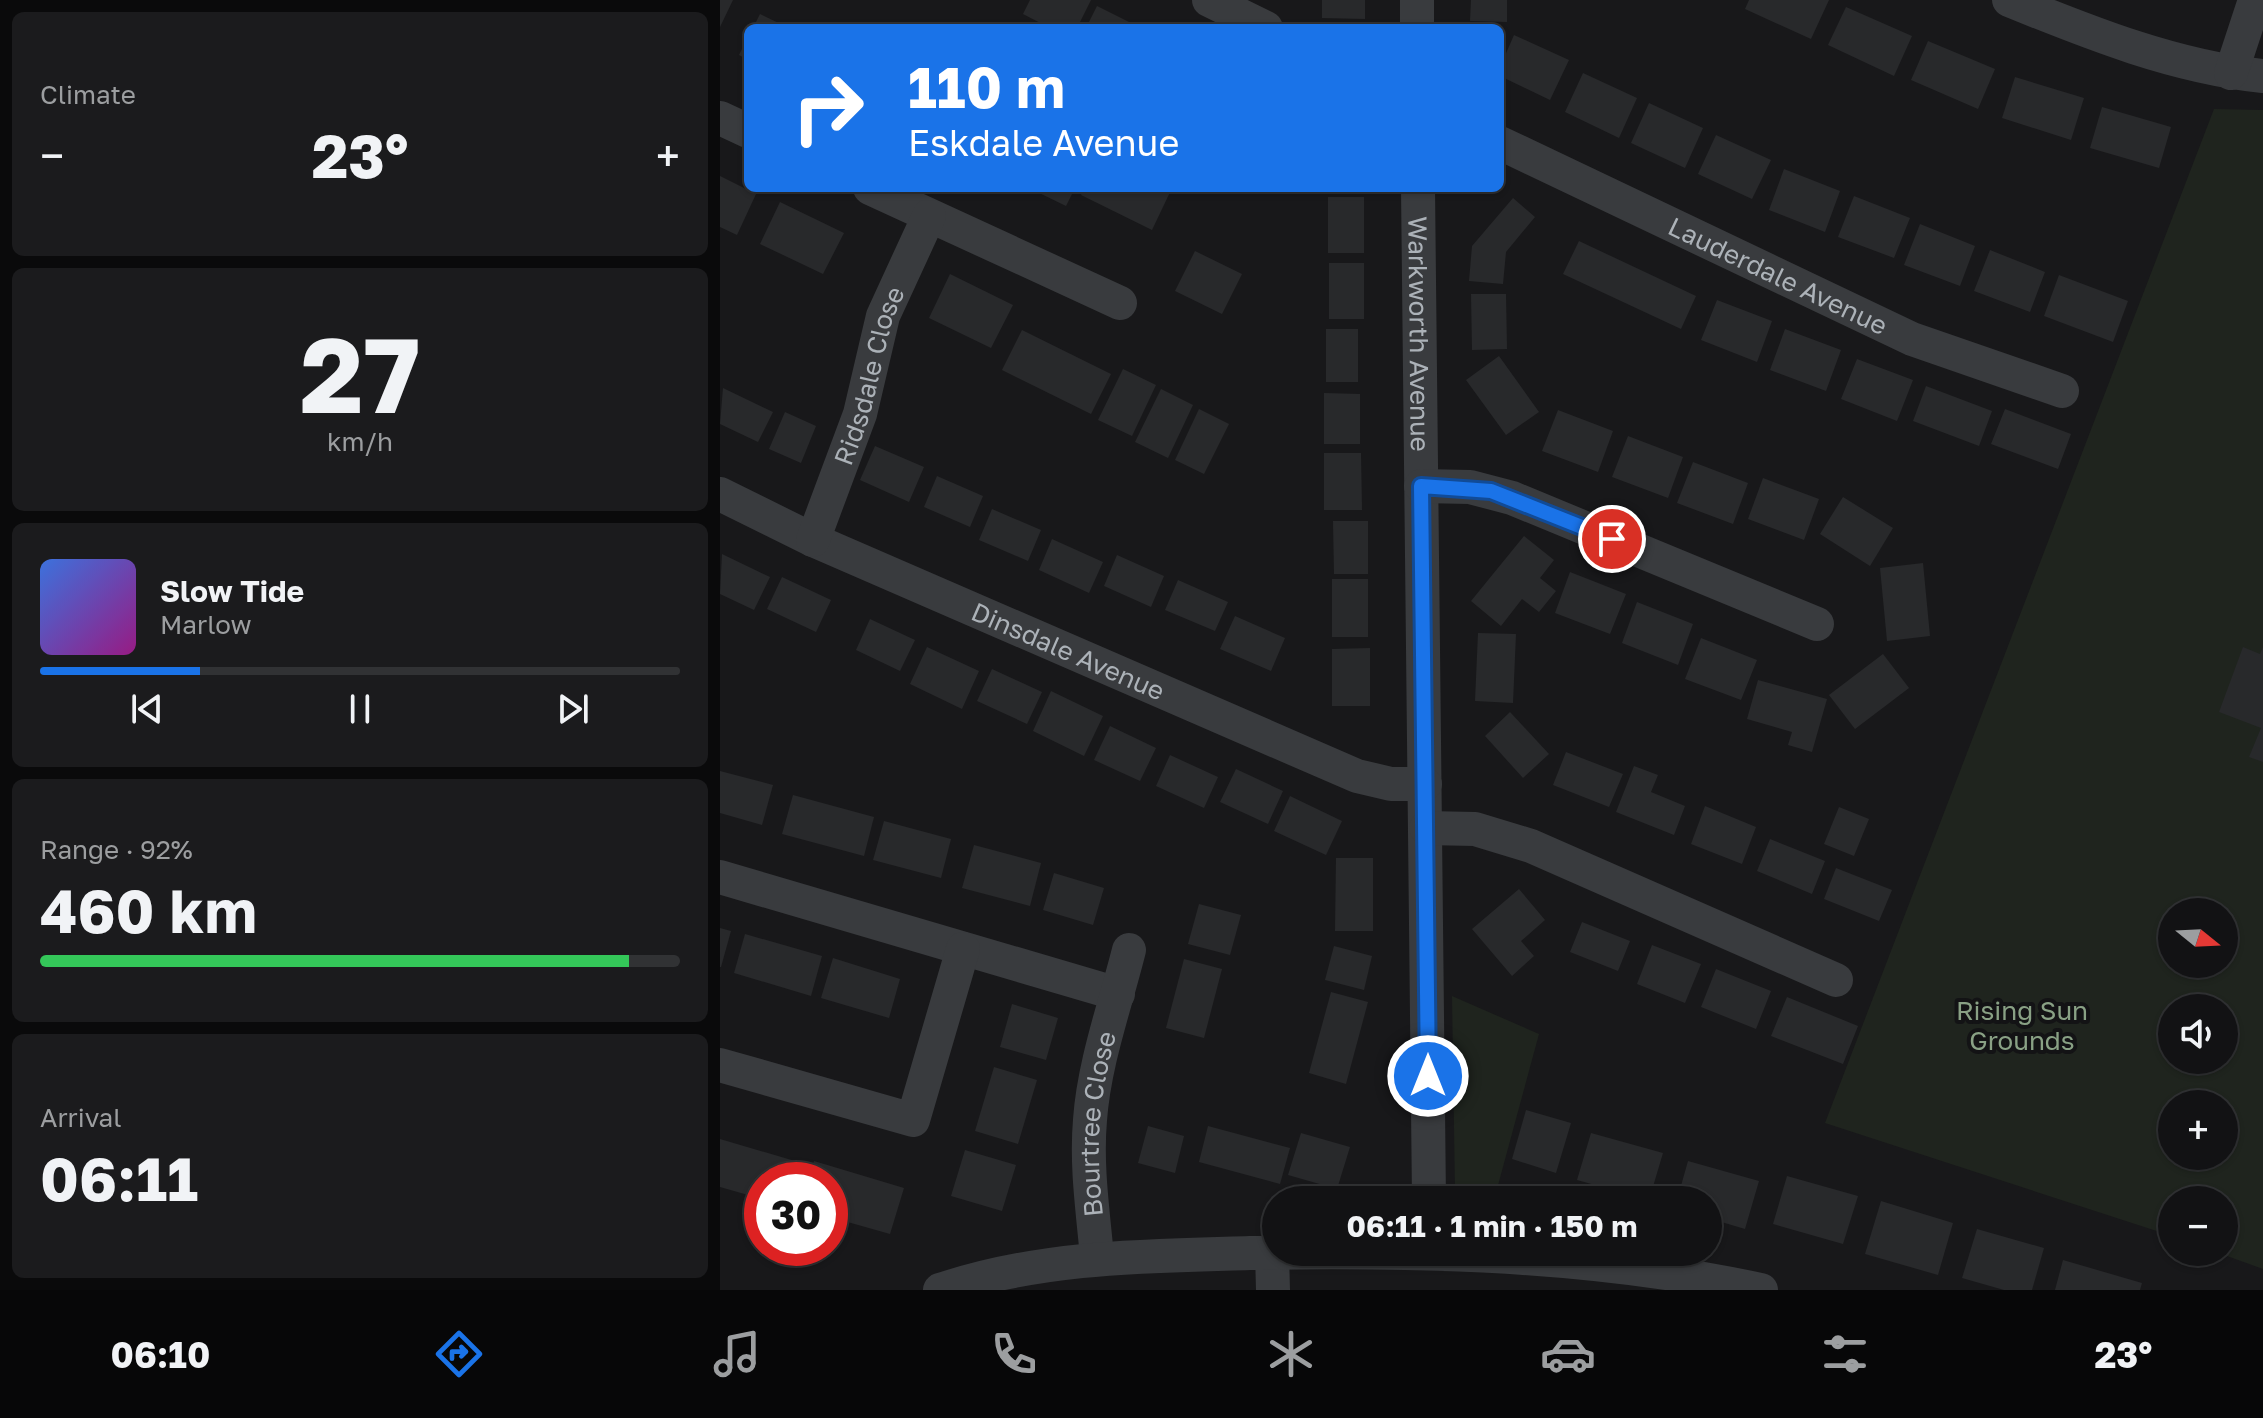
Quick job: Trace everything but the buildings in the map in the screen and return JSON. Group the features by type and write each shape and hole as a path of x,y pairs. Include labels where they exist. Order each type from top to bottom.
{"street":[{"path":"1209,0 1258,24"},
{"path":"1417,0 1417,24"},
{"path":"2009,0 2101,37 2247,74 2255,0"},
{"path":"720,118 744,129"},
{"name":"Lauderdale Avenue","path":"1504,145 1912,339 2062,391"},
{"path":"878,192 1120,303"},
{"name":"Warkworth Avenue","path":"1418,192 1429,1186"},
{"name":"Ridsdale Close","path":"813,540 860,414 883,316 929,216"},
{"path":"1421,486 1470,487 1512,498 1817,624"},
{"name":"Dinsdale Avenue","path":"720,494 813,540 1357,776 1391,784 1425,784"},
{"path":"1426,828 1475,829 1531,846 1836,980"},
{"name":"Bourtree Close","path":"720,877 1118,994"},
{"path":"720,1065 913,1120 963,949"},
{"name":"Bourtree Close","path":"1097,1257 1088,1151 1090,1119 1094,1088 1129,950"},
{"path":"940,1290 1021,1268 1097,1257 1262,1253"},
{"path":"1272,1266 1273,1290"},
{"path":"1615,1266 1704,1278 1761,1290"}],"green space":[{"name":"Rising Sun Grounds","path":"2214,109 2263,110 2263,1269 2238,1260 2238,1186 2158,1186 2158,1231 1825,1123"},
{"path":"1452,996 1539,1034 1498,1186 1455,1186"}],"route":[{"path":"1428,1076 1421,486 1470,487 1491,491 1612,539"}]}
